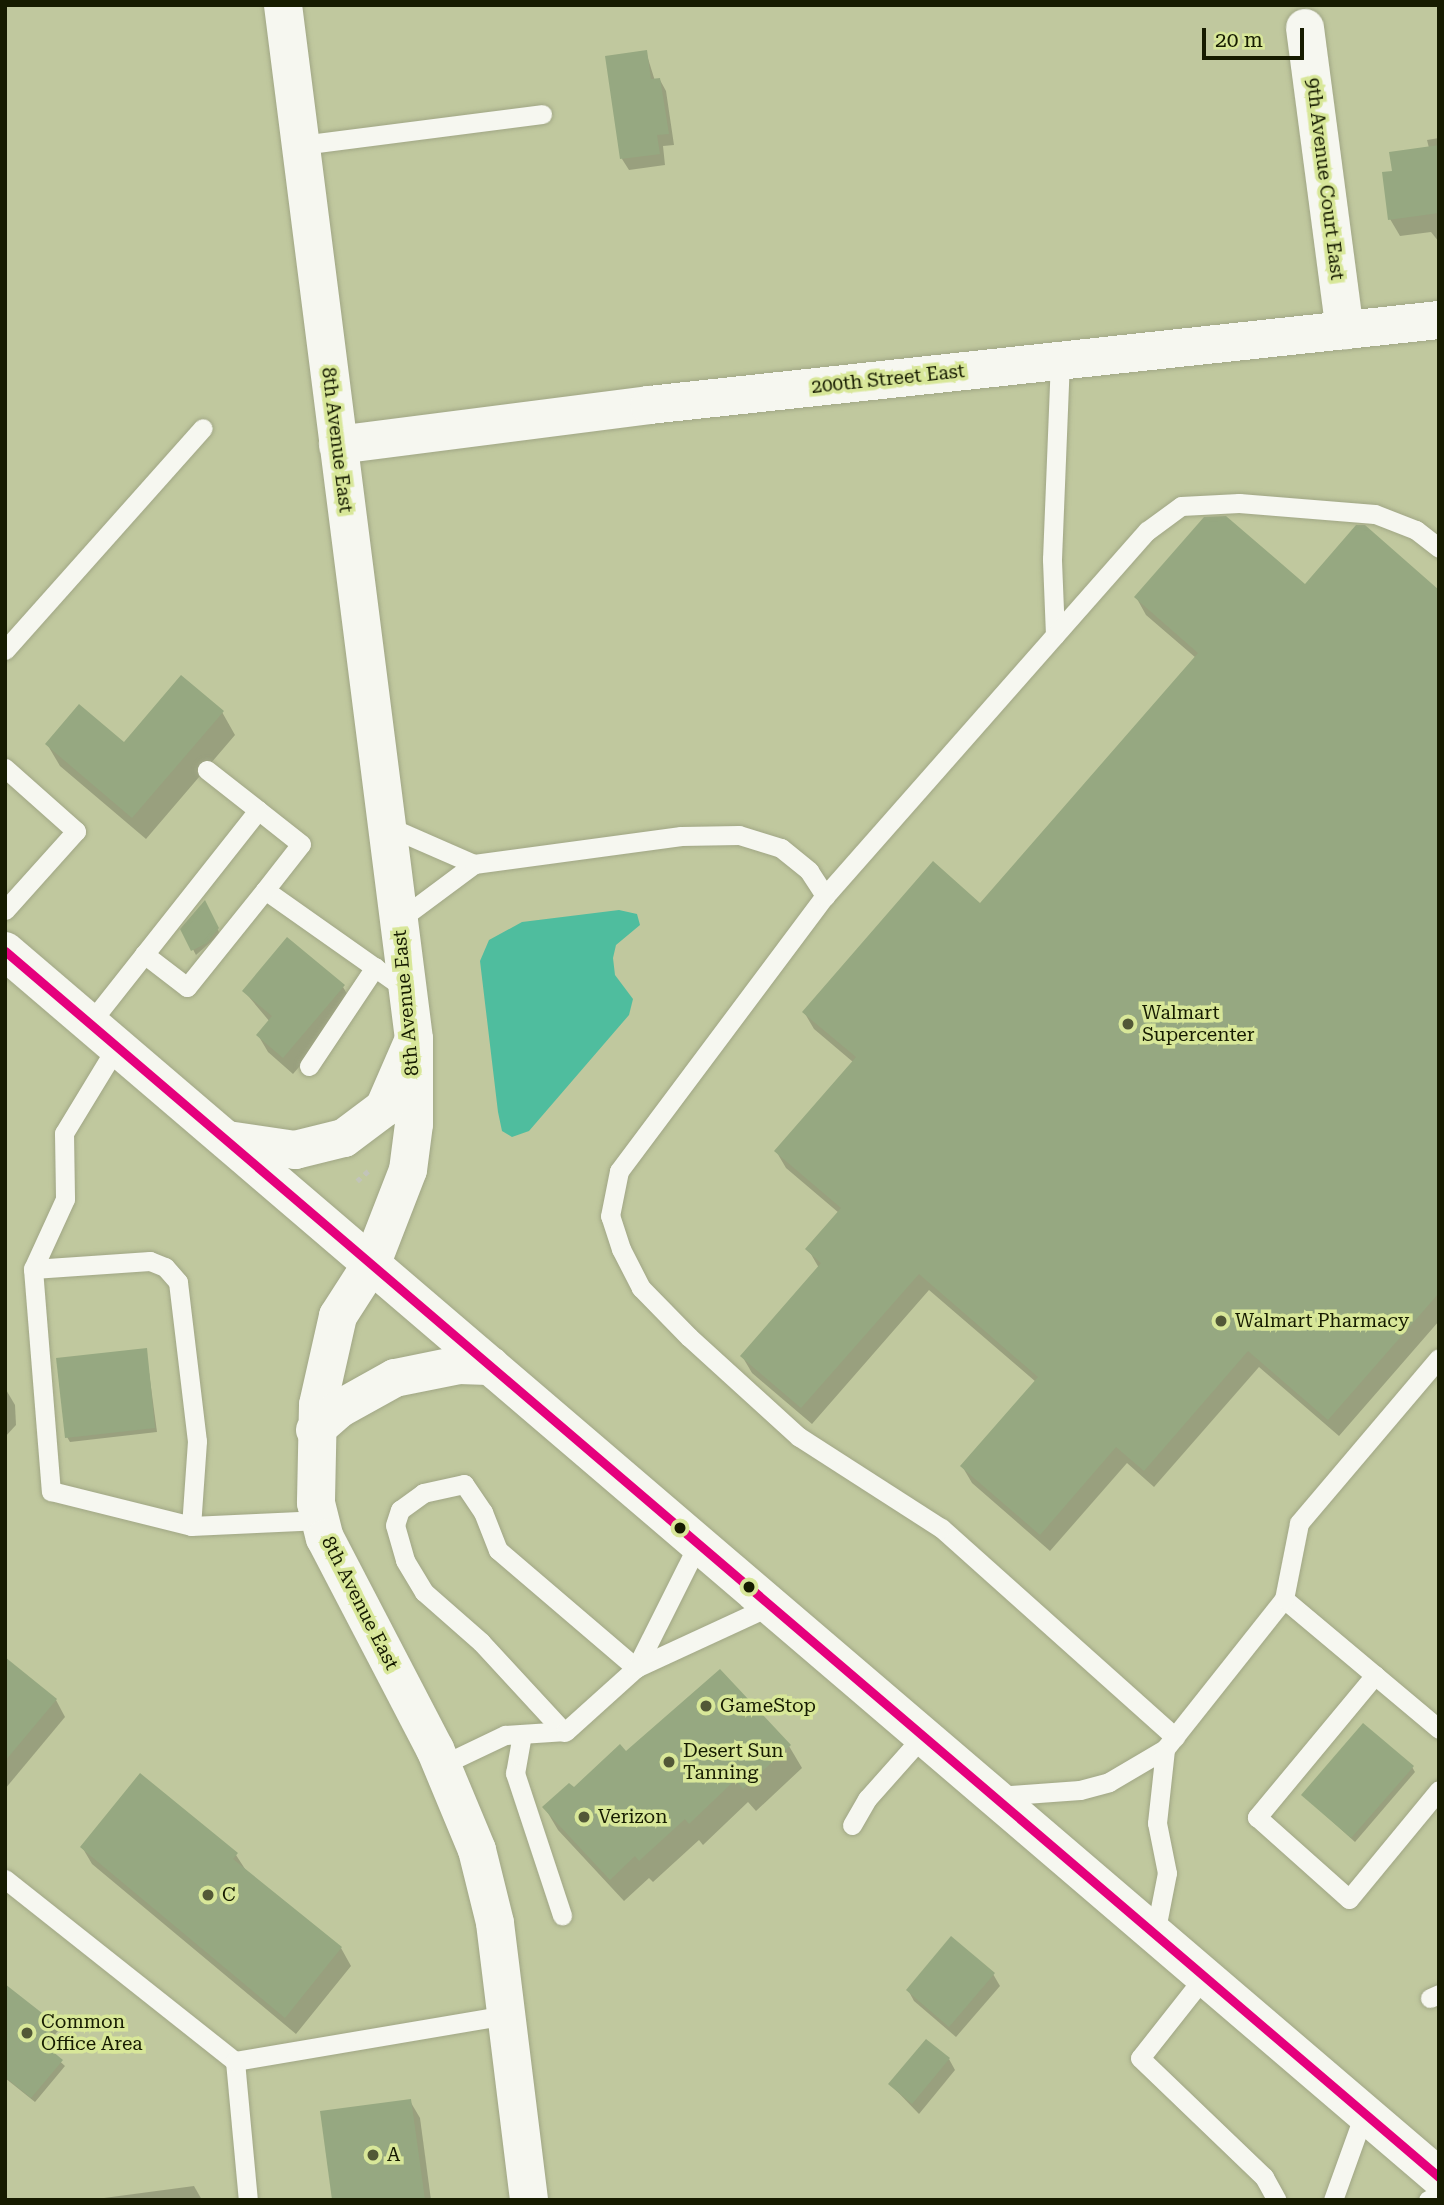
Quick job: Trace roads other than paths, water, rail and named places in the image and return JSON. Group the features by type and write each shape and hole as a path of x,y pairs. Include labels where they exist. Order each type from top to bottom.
{"street":[{"name":"8th Avenue East","path":"283,5 414,1039 414,1125 408,1170 372,1262 338,1316 315,1430 316,1503 321,1520 442,1765 477,1850 495,1923 529,2200"},
{"name":"9th Avenue Court East","path":"1306,28 1345,330"},
{"name":"200th Street East","path":"338,445 649,405 1439,320"},
{"path":"5,951 372,1262 1439,2177"},
{"path":"225,1139 295,1150 344,1138 384,1108 414,1039"},
{"path":"315,1430 366,1391 395,1378 437,1368 491,1366"}],"lane":[{"path":"301,145 542,114"},
{"path":"1055,635 1052,559 1060,361"},
{"path":"5,650 203,428"},
{"path":"1170,1743 941,1528 799,1437 642,1288 621,1249 610,1216 620,1171 825,896 1147,531 1181,506 1239,503 1375,514 1416,530 1439,548"},
{"path":"5,768 76,831 5,910"},
{"path":"144,954 187,987 301,844 207,770"},
{"path":"258,810 144,954 103,1035 64,1133 65,1199 33,1269 51,1491 191,1526 321,1520"},
{"path":"387,826 474,864"},
{"path":"399,920 474,864 681,836 740,835 781,848 809,871 825,896"},
{"path":"265,890 407,990"},
{"path":"309,1066 375,967"},
{"path":"33,1269 150,1261 166,1267 178,1282 197,1441 191,1526"},
{"path":"994,1796 1080,1790 1109,1782 1170,1743 1284,1599 1299,1523 1439,1358"},
{"path":"565,1731 481,1642 424,1592 405,1560 395,1525 400,1510 423,1493 464,1484 483,1512 498,1550 636,1668"},
{"path":"636,1668 698,1544"},
{"path":"1284,1599 1439,1729"},
{"path":"442,1765 505,1735 565,1731 636,1668 771,1606"},
{"path":"1375,1675 1257,1817 1349,1899 1439,1790"},
{"path":"522,1734 515,1773 562,1915"},
{"path":"852,1825 867,1799 923,1736"},
{"path":"1155,1934 1167,1873 1157,1823 1170,1743"},
{"path":"5,1879 235,2061 248,2200"},
{"path":"1204,1976 1140,2058 1264,2178 1277,2200"},
{"path":"235,2061 508,2015"},
{"path":"1334,2200 1364,2113"},
{"path":"1428,2200 1439,2196"}],"water":[{"path":"619,910 637,914 640,925 616,945 613,958 615,975 633,999 629,1015 529,1131 512,1137 502,1131 498,1112 480,961 489,940 522,922"}],"place":[{"name":"Walmart Supercenter","path":"1128,1024"},
{"name":"Walmart Pharmacy","path":"1221,1321"},
{"name":"GameStop","path":"706,1706"},
{"name":"Desert Sun Tanning","path":"669,1762"},
{"name":"Verizon","path":"584,1817"},
{"name":"C","path":"208,1895"},
{"name":"Common Office Area","path":"27,2033"},
{"name":"A","path":"373,2155"}]}
